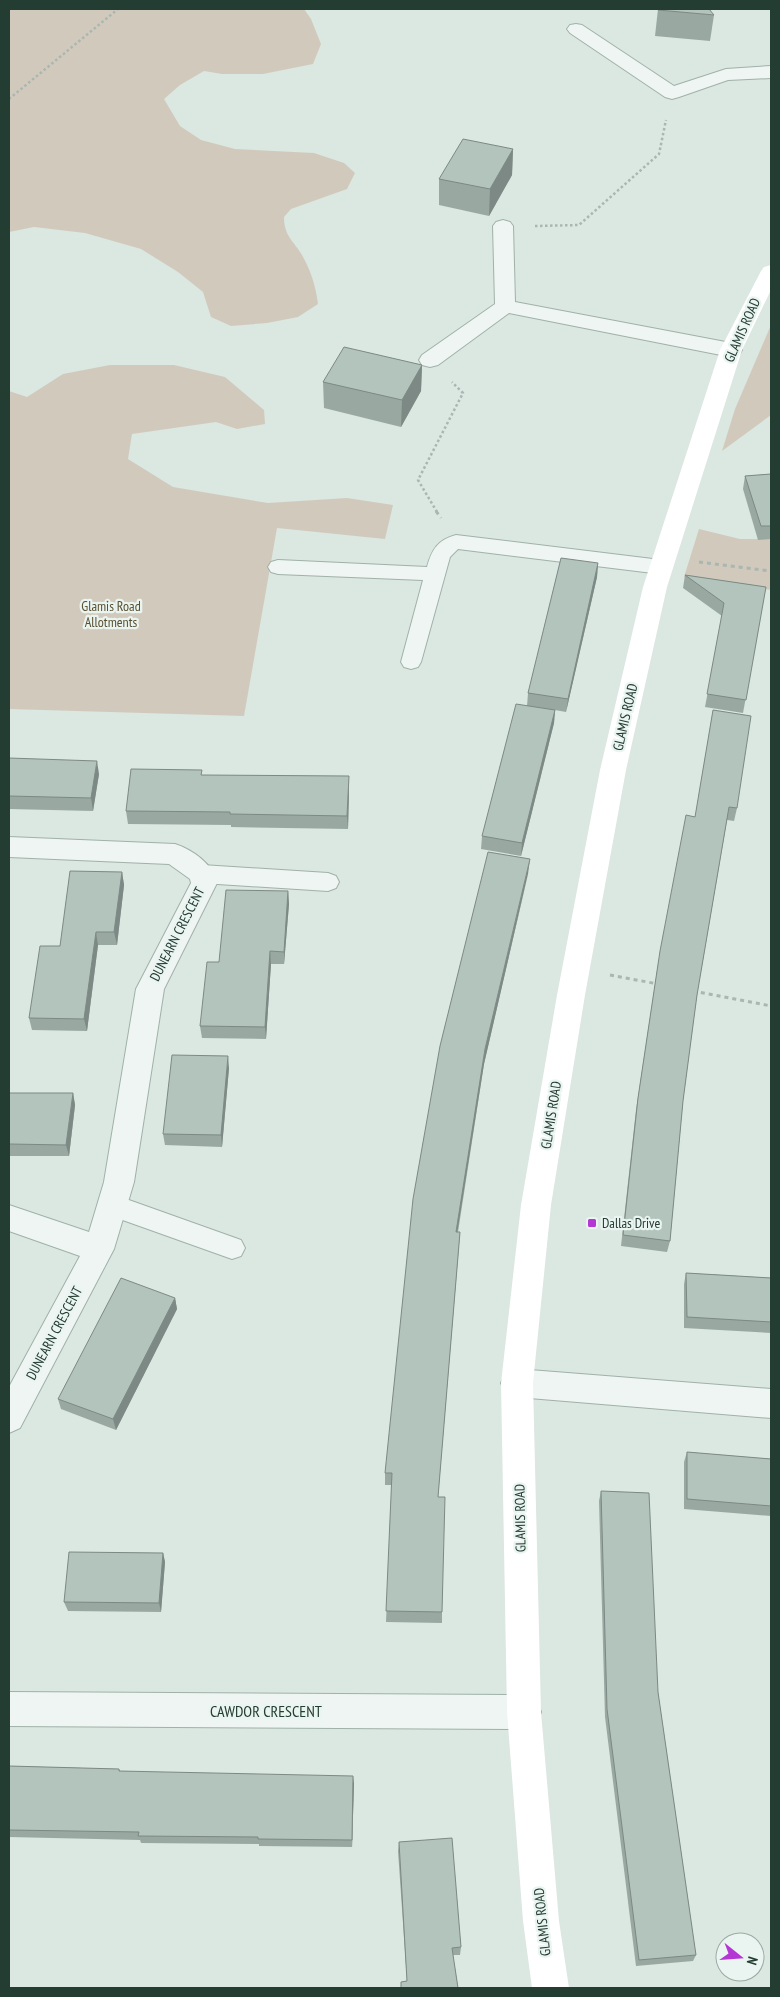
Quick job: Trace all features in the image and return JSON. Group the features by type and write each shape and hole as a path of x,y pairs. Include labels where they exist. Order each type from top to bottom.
{"street":[{"path":"576,29 672,93 726,75 771,72"},
{"path":"502,226 505,306"},
{"name":"GLAMIS ROAD","path":"550,1988 541,1921 524,1712 517,1383 536,1205 576,969 613,770 662,562 731,350 771,271"},
{"path":"430,360 505,306 731,350"},
{"name":"DUNEARN CRESCENT","path":"9,847 175,854 202,874 204,883 150,989 119,1182 99,1249 9,1418"},
{"path":"9,1218 99,1249"},
{"path":"517,1383 771,1404"},
{"name":"CAWDOR CRESCENT","path":"9,1709 524,1712"}],"lane":[{"path":"411,662 440,555 447,546 456,542 662,562"},
{"path":"278,567 434,574"},
{"path":"202,874 328,882"},
{"path":"112,1205 232,1248"}],"path":[{"path":"9,99 118,9"},
{"path":"502,226 579,225 659,154 672,93"},
{"path":"430,360 463,393 418,480 456,542"},
{"path":"662,562 771,571"},
{"path":"576,969 664,986"},
{"path":"684,989 771,1006"}],"green space":[{"path":"9,9 304,9 311,19 321,44 313,64 263,74 222,74 204,71 180,85 164,99 180,126 201,140 235,149 314,153 344,163 355,173 347,189 291,209 284,217 287,233 302,255 310,273 318,304 298,317 267,323 231,326 211,317 203,292 178,272 141,249 85,233 34,227 9,232"},
{"path":"771,325 771,415 722,451 735,409"},
{"name":"Glamis Road Allotments","path":"110,365 174,365 225,377 264,410 265,424 237,429 216,422 132,434 128,459 173,487 268,503 347,498 393,505 385,539 277,528 244,716 9,709 9,391 27,397 63,374"},
{"path":"699,529 740,539 771,539 771,590 684,577"}],"building":[{"path":"709,9 714,15 658,10"},
{"path":"463,139 513,149 490,189 439,179"},
{"path":"344,347 422,365 402,400 323,382"},
{"path":"771,474 771,526 761,526 745,476"},
{"path":"561,558 598,563 568,699 528,693"},
{"path":"685,575 766,587 746,700 707,694 724,603"},
{"path":"516,704 555,710 522,843 482,836"},
{"path":"713,710 751,716 737,808 729,807 697,995 683,1101 670,1241 623,1235 638,1098 660,951 686,815 695,817"},
{"path":"9,758 97,761 91,798 9,796"},
{"path":"131,769 202,770 201,775 349,776 347,816 126,811"},
{"path":"488,852 530,859 485,1049 456,1232 460,1232 438,1497 445,1497 442,1612 386,1611 392,1473 385,1473 413,1199 440,1046"},
{"path":"70,871 122,872 114,932 96,932 84,1019 29,1018 40,946 60,946"},
{"path":"226,890 288,891 284,952 270,951 265,1027 200,1026 207,962 219,962"},
{"path":"172,1055 228,1056 221,1135 163,1134"},
{"path":"9,1093 73,1093 66,1145 9,1144"},
{"path":"686,1273 771,1278 771,1322 687,1317"},
{"path":"121,1278 175,1298 113,1419 58,1399"},
{"path":"687,1452 771,1459 771,1506 687,1499"},
{"path":"601,1491 649,1493 658,1692 696,1955 639,1960 607,1709"},
{"path":"69,1552 163,1553 159,1603 64,1602"},
{"path":"9,1766 119,1769 119,1771 353,1776 352,1840 138,1836 139,1832 9,1830"},
{"path":"452,1838 461,1947 452,1948 458,1988 401,1988 401,1982 407,1981 399,1842"}],"place":[{"name":"Dallas Drive","path":"592,1223"}]}
